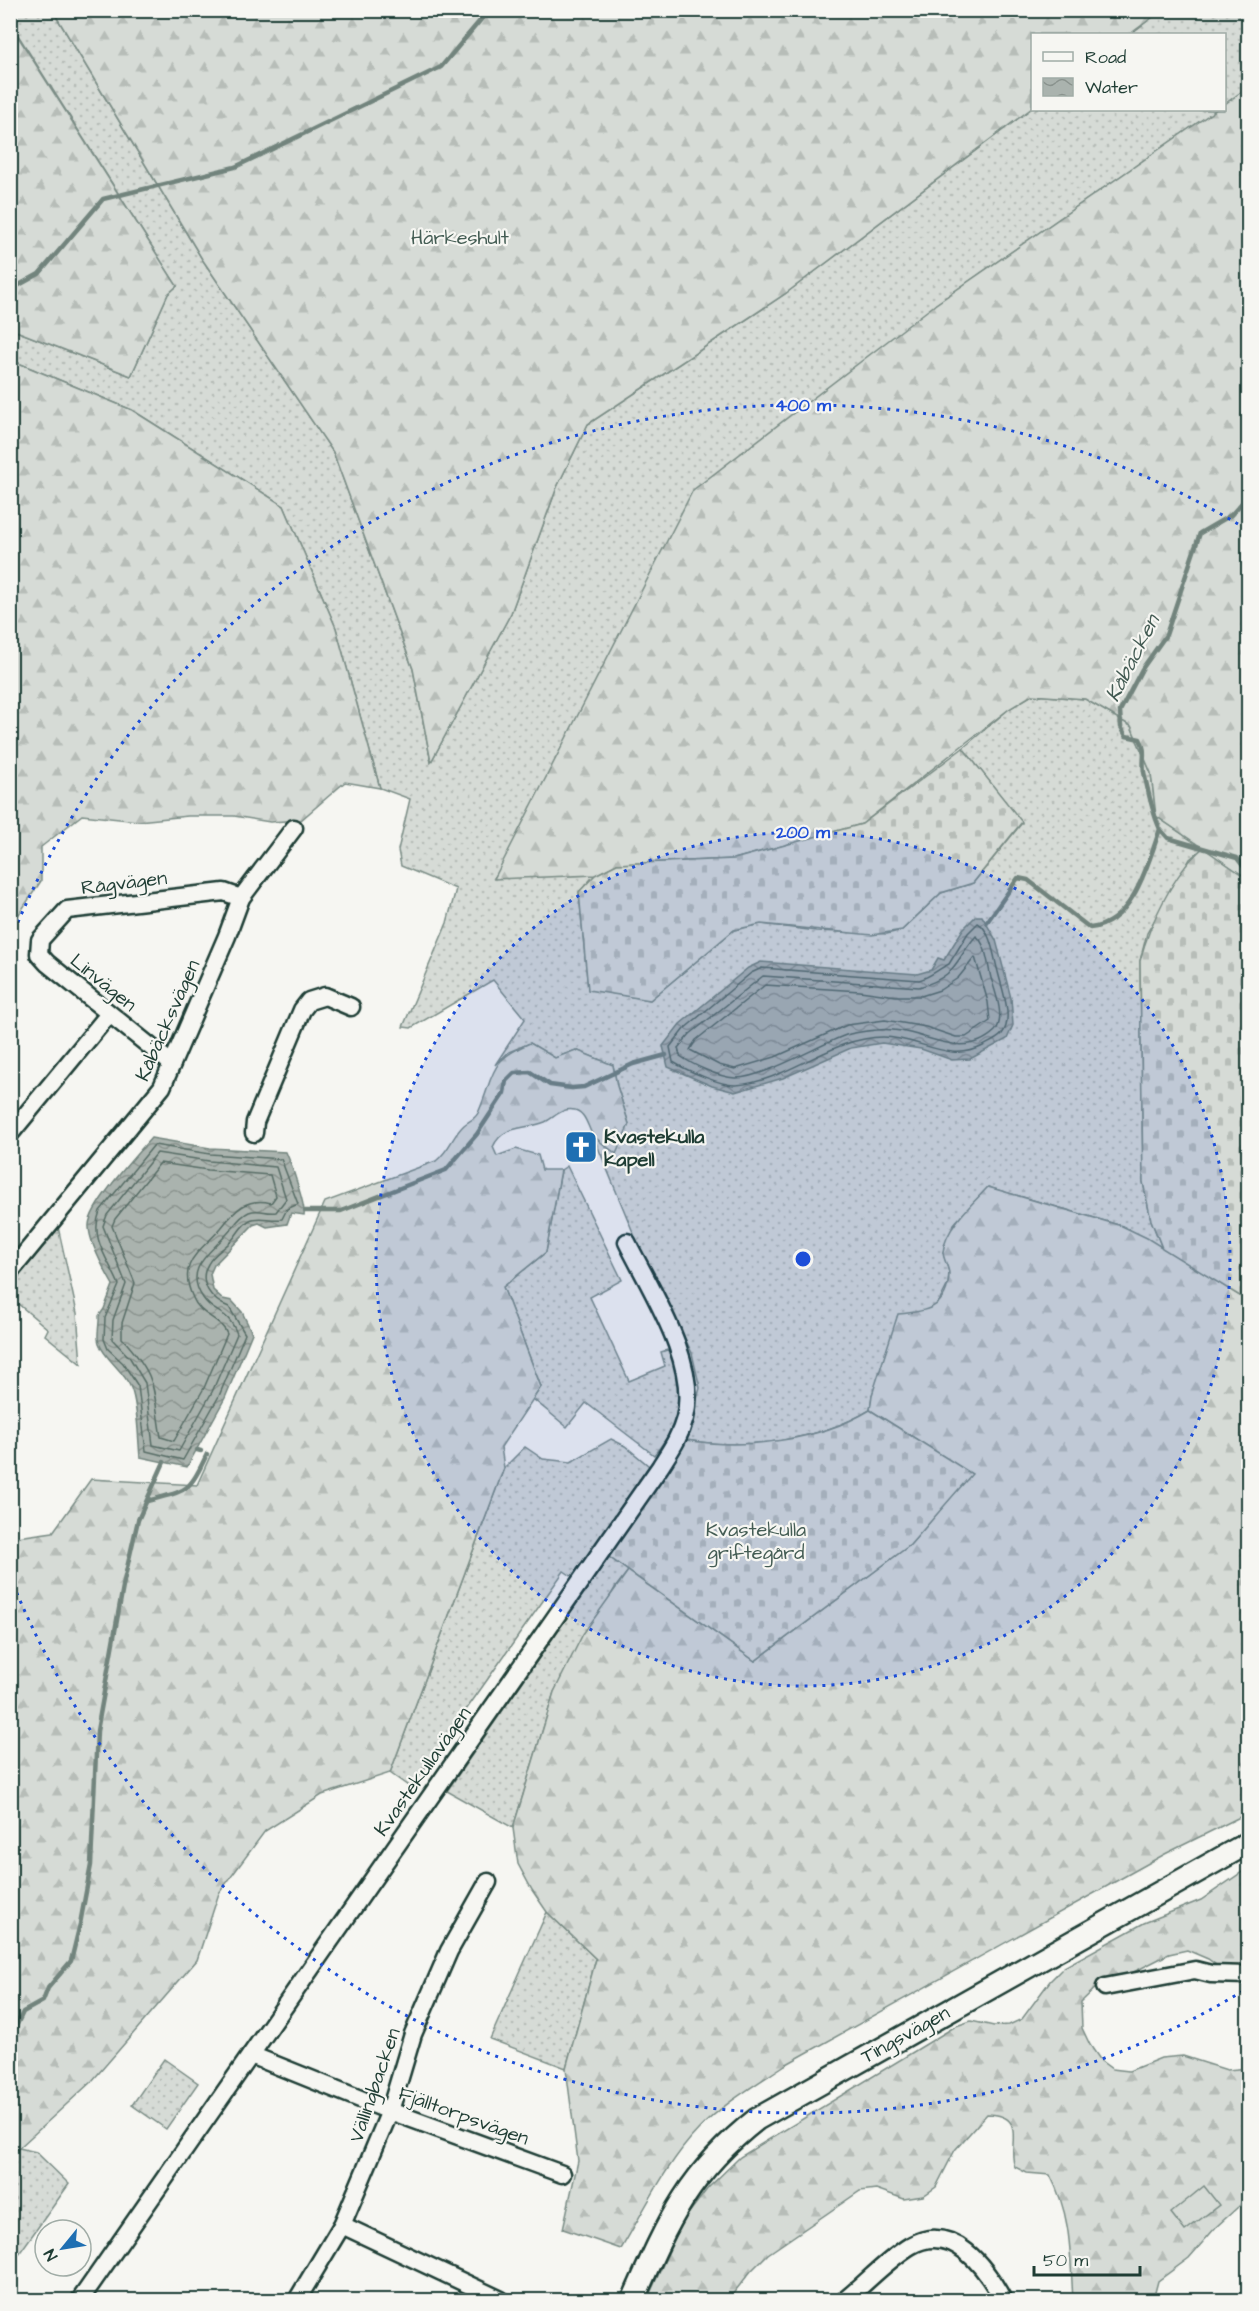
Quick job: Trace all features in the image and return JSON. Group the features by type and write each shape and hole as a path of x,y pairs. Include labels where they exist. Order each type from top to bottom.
{"street":[{"name":"Kåbäcksvägen","path":"10,1272 162,1087 241,898 294,828"},
{"name":"Rågvägen","path":"39,954 40,940 67,910 224,892 241,898"},
{"name":"Linvägen","path":"39,954 47,963 172,1064"},
{"path":"254,1133 255,1122 302,1010 309,1001 325,996 351,1006"},
{"path":"10,1134 109,1014"},
{"name":"Kvastekullavägen","path":"80,2301 660,1467 680,1433 687,1401 684,1370 674,1339 627,1242"},
{"name":"Tingsvägen","path":"633,2301 679,2203 716,2155 757,2118 1248,1843"},
{"name":"Vällingbacken","path":"297,2301 342,2225 390,2111 413,2034 449,1951 488,1881"},
{"path":"1105,1987 1195,1970 1211,1974 1248,1975"},
{"name":"Fjälltorpsvägen","path":"251,2055 390,2111 562,2174"},
{"path":"342,2225 501,2301"},
{"path":"845,2301 911,2246 929,2240 950,2242 970,2253 1003,2301"}],"green space":[{"path":"11,11 53,11 202,259 333,452 413,669 431,762 511,613 557,487 588,424 785,294 1031,109 1031,111 1215,111 936,304 494,878 595,875 579,892 588,989 650,1000 734,930 761,924 816,931 887,934 902,930 941,893 973,883 1022,823 963,748 1009,709 1032,695 1085,699 1131,726 1151,773 1156,816 1203,848 1190,859 1147,933 1140,961 1143,1182 1151,1220 1162,1248 1122,1226 988,1187 954,1224 943,1252 949,1272 948,1284 938,1304 925,1312 881,1373 872,1395 870,1410 828,1429 781,1440 732,1444 686,1440 700,1388 692,1353 637,1242 593,1135 616,1153 629,1124 613,1065 576,1050 555,1058 530,1043 509,1052 495,1065 525,1019 493,980 411,1028 403,1027 447,923 456,889 401,866 398,850 410,799 380,788 336,628 284,506 132,410 11,360 11,329 131,376 168,294 177,286 11,24"},
{"name":"Härkeshult","path":"53,11 1161,11 1131,33 1031,33 1031,109 785,294 588,424 557,487 511,613 431,762 413,669 333,452 202,259"},
{"path":"1161,11 1248,11 1248,87 1226,103 1226,33 1131,33"},
{"path":"10,24 177,286 168,294 131,376 11,329"},
{"path":"1248,87 1248,879 1156,816 1151,773 1131,726 1085,699 1032,695 1009,709 862,824 734,859 617,864 595,875 494,879 693,490 936,304 1215,111 1226,111 1226,103"},
{"path":"11,360 132,410 284,506 336,628 380,788 345,782 301,820 270,822 234,816 188,816 138,821 82,815 41,847 41,881 11,926"},
{"path":"963,748 1022,822 973,883 941,893 902,930 872,935 761,924 734,930 650,1000 588,990 579,892 595,875 617,864 734,859 862,824"},
{"path":"1203,848 1248,879 1248,1079 1245,1083 1248,1089 1248,1301 1162,1248 1151,1220 1143,1182 1140,961 1164,900 1182,871"},
{"path":"530,1043 555,1058 576,1050 613,1065 629,1124 616,1154 593,1135 581,1114 570,1109 562,1111 545,1122 509,1131 497,1140 493,1147 497,1156 516,1149 538,1155 542,1170 561,1170 546,1252 503,1287 541,1387 501,1447 504,1468 390,1773 322,1795 265,1831 219,1893 197,1960 92,2081 19,2148 11,2152 11,1538 53,1532 91,1479 197,1485 325,1202 436,1161 460,1129 477,1115 494,1070 499,1063 506,1056"},
{"path":"567,1166 622,1280 590,1297 629,1381 665,1366 661,1352 667,1350 672,1353 677,1368 681,1395 680,1407 672,1430 654,1455 586,1403 567,1427 533,1399 541,1387 503,1287 546,1252 561,1170"},
{"path":"988,1187 1122,1226 1147,1238 1248,1301 1248,1813 1165,1854 785,2065 740,2095 719,2111 687,2142 657,2186 621,2249 563,2229 578,2161 566,2068 596,1959 547,1912 532,1890 518,1864 513,1828 554,1692 583,1634 628,1571 755,1661 910,1545 971,1474 870,1410 872,1395 898,1314 926,1310 940,1302 948,1286 949,1274 943,1255 945,1243 954,1225"},
{"path":"58,1227 77,1313 81,1364 45,1335 48,1329 11,1298 11,1284"},
{"name":"Kvastekulla griftegård","path":"870,1410 972,1474 910,1545 755,1661 609,1557 686,1440 732,1444 781,1440 828,1429"},
{"path":"611,1439 625,1446 649,1466 573,1577 564,1571 411,1788 390,1773 504,1468 525,1447 543,1459 571,1462"},
{"path":"609,1557 628,1571 615,1588 554,1692 513,1828 447,1791"},
{"path":"1248,1868 1248,1971 1226,1972 1208,1959 1187,1950 1169,1954 1120,1979 1102,1982 1081,2002 1082,2028 1101,2061 1112,2069 1129,2071 1161,2058 1183,2056 1227,2070 1248,2068 1248,2198 1216,2227 1189,2258 1158,2281 1153,2300 1073,2300 1069,2236 1062,2206 1050,2175 1027,2173 1015,2167 1012,2125 1000,2116 987,2114 955,2150 936,2187 923,2196 904,2199 876,2189 860,2191 768,2254 728,2300 647,2300 682,2222 708,2188 740,2157 956,2026 971,2021 994,2026 1009,2025 1022,2019 1050,1981 1064,1967 1144,1923 1201,1900"},
{"path":"547,1912 596,1959 566,2068 490,2039"},
{"path":"164,2059 198,2083 166,2129 132,2105"},
{"path":"19,2148 36,2152 69,2184 45,2218 33,2218 33,2234 11,2265 11,2152"},
{"path":"1204,2186 1219,2205 1185,2231 1171,2213"}],"water":[{"path":"976,916 982,916 996,940 1011,998 1013,1025 1007,1039 970,1059 952,1060 921,1049 882,1043 851,1048 783,1078 735,1092 712,1086 668,1067 663,1046 680,1024 748,968 761,962 917,974 931,970 938,958 944,960 963,929"},
{"path":"151,1138 210,1148 286,1152 304,1210 304,1215 291,1213 287,1224 267,1227 259,1223 253,1225 214,1265 210,1274 213,1290 223,1299 232,1301 242,1312 252,1333 225,1398 187,1467 140,1457 136,1412 131,1388 106,1355 98,1340 99,1316 113,1285 89,1232 91,1216 125,1167"}],"waterway":[{"path":"10,290 39,274 103,199 235,167 441,67 489,10"},
{"name":"Kåbäcken","path":"987,922 1018,878 1028,880 1090,928 1105,924 1117,916 1137,890 1160,829 1144,772 1142,743 1140,739 1126,736 1121,727 1120,711 1142,669 1166,635 1200,533 1231,515 1248,496"},
{"path":"1160,829 1168,838 1237,858 1248,872"},
{"path":"305,1211 341,1211 446,1170 477,1134 504,1093 506,1081 514,1073 530,1072 550,1085 584,1087 633,1064 666,1055"},
{"path":"197,1450 201,1451"},
{"path":"147,1501 171,1495 185,1488 195,1477 207,1454"},
{"path":"10,2039 23,2012 43,2001 48,1988 71,1961 91,1865 97,1731 124,1581 138,1520 164,1462"}],"place":[{"name":"Kvastekulla kapell","path":"581,1147"}]}
